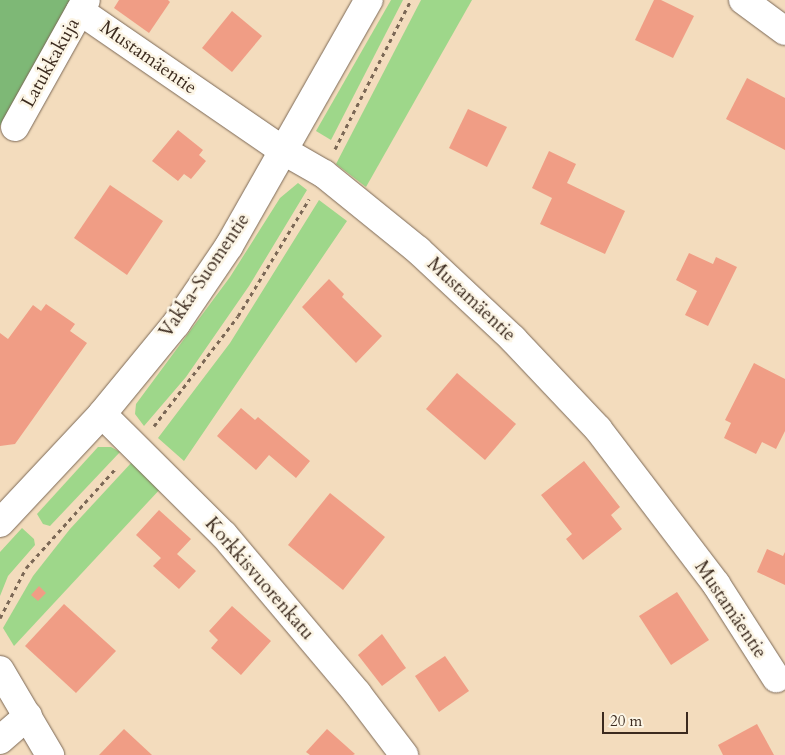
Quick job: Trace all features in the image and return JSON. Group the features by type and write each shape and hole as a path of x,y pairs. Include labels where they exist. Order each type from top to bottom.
{"street":[{"name":"Vakka-Suomentie","path":"0,523 102,414 176,324 229,246 369,0"},
{"path":"743,0 785,31"},
{"name":"Mustamäentie","path":"83,5 284,151 324,174 425,256 513,340 598,428 716,584 776,678"},
{"name":"Latukkakuja","path":"15,126 83,5"},
{"name":"Korkkisvuorenkatu","path":"102,414 224,536 357,693 404,755"},
{"path":"0,670 50,755"},
{"path":"0,740 28,716"}],"path":[{"path":"149,432 238,316 324,174 411,0"},
{"path":"0,618 26,568 118,465"}],"green space":[{"path":"0,0 71,0 0,126"},
{"path":"391,0 403,0 331,140 316,131"},
{"path":"421,0 472,0 366,187 336,164"},
{"path":"298,183 307,190 249,286 186,377 144,426 135,414 136,404 230,277 280,198"},
{"path":"319,200 347,221 184,461 158,438 230,343"},
{"path":"98,447 111,447 120,452 50,526 43,524 37,514"},
{"path":"132,462 162,487 14,646 3,628 33,576 70,529"},
{"path":"22,528 34,539 35,545 8,576 0,596 0,552"}],"building":[{"path":"119,0 168,0 170,2 149,33 114,8"},
{"path":"654,0 661,0 694,16 673,58 635,40"},
{"path":"232,11 262,36 232,72 202,48"},
{"path":"747,78 785,98 785,150 726,119"},
{"path":"468,109 507,127 487,167 449,148"},
{"path":"178,130 203,150 199,155 206,161 191,179 184,174 178,181 152,161"},
{"path":"549,151 576,164 567,183 625,211 605,254 540,224 552,198 532,188"},
{"path":"110,185 163,221 127,275 74,238"},
{"path":"689,253 713,264 716,257 737,267 708,326 685,315 697,291 676,280"},
{"path":"329,279 344,294 342,297 382,336 356,363 302,307"},
{"path":"46,304 75,324 70,331 87,343 15,444 0,446 0,333 8,339 33,305 41,311"},
{"path":"754,363 785,379 785,431 776,449 762,442 756,454 724,438 731,423 725,420"},
{"path":"457,373 516,424 485,460 426,409"},
{"path":"241,408 255,420 258,417 310,461 296,478 269,455 256,470 217,436"},
{"path":"584,461 620,507 611,515 622,529 583,560 566,539 572,534 541,495"},
{"path":"330,493 385,537 343,590 288,545"},
{"path":"159,510 191,539 177,554 196,571 179,589 153,566 161,558 136,535"},
{"path":"767,549 783,556 785,552 785,585 757,572"},
{"path":"39,586 46,593 38,601 31,595"},
{"path":"677,592 709,640 671,665 639,616"},
{"path":"64,604 116,651 76,693 25,646"},
{"path":"232,606 271,641 241,675 211,648 218,640 209,631"},
{"path":"382,634 406,668 382,686 358,655"},
{"path":"445,656 469,691 439,712 415,676"},
{"path":"757,724 774,755 723,755 718,745"},
{"path":"124,729 152,755 99,755"},
{"path":"327,729 355,754 310,755 306,752"}]}
